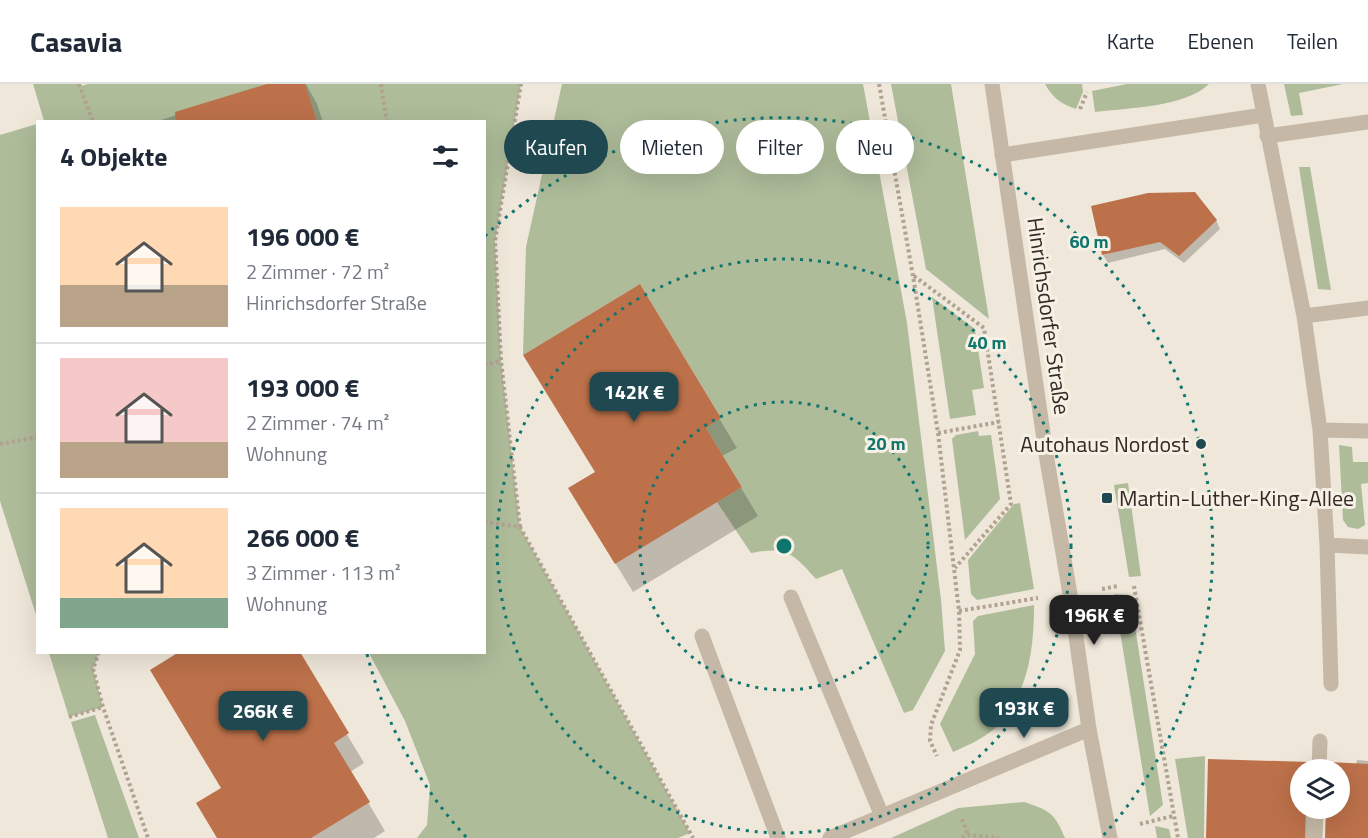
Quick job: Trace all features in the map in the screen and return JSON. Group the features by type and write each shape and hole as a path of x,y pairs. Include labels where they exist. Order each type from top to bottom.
{"street":[{"name":"Hinrichsdorfer Straße","path":"992,84 1089,729 1110,838"},
{"path":"1258,84 1304,316 1320,430 1327,545 1331,684"},
{"path":"1002,155 1263,116"},
{"path":"1267,136 1368,122"},
{"path":"1304,316 1368,308"},
{"path":"1320,430 1368,432"},
{"path":"1327,545 1368,547"},
{"path":"791,597 882,816"},
{"path":"702,636 778,838"},
{"path":"830,838 1089,729"},
{"path":"1319,759 1320,741"},
{"path":"1315,838 1316,819"}],"path":[{"path":"79,84 92,120"},
{"path":"381,84 387,120"},
{"path":"521,84 495,241 501,361 520,527 693,838"},
{"path":"879,84 914,276 938,433 959,611 960,650 932,725 930,741 968,835"},
{"path":"914,276 984,328 1011,504 955,568"},
{"path":"486,365 501,361"},
{"path":"938,433 999,422"},
{"path":"0,444 36,437"},
{"path":"486,522 520,527"},
{"path":"1134,586 1178,838"},
{"path":"959,611 1045,598"},
{"path":"98,654 93,669 103,706 148,838"},
{"path":"69,717 103,706"},
{"path":"962,838 968,835 999,838"}],"green space":[{"path":"33,84 79,84 81,86 88,84 521,84 515,120 504,120 504,174 506,174 495,241 501,361 520,527 690,833 678,838 417,838 427,825 430,785 405,721 370,654 486,654 486,120 44,120"},
{"path":"562,84 863,84 870,120 836,120 836,174 880,174 907,323 941,600 945,651 913,710 904,713 842,569 816,579 795,558 781,551 751,553 717,502 742,487 706,428 721,418 640,284 523,355 526,247 542,174 608,174 608,120 554,120"},
{"path":"891,84 951,84 989,319 926,269 908,174 914,174 914,120 898,120"},
{"path":"1045,84 1082,84 1083,92 1076,109 1058,100"},
{"path":"1127,84 1209,84 1199,92 1171,102 1095,112 1092,91"},
{"path":"1284,84 1343,84 1299,93 1303,115 1291,116"},
{"path":"36,125 36,615 0,501 0,135"},
{"path":"1299,167 1310,167 1331,290 1318,289"},
{"path":"932,297 975,329 984,388 972,390 976,415 950,419"},
{"path":"978,431 979,436 991,435 1000,499 965,540 952,439 956,435"},
{"path":"1339,445 1352,447 1353,462 1368,462 1368,483 1361,484 1365,525 1358,529 1348,527 1343,520"},
{"path":"1128,483 1141,576 1129,577 1114,485"},
{"path":"1020,503 1034,589 977,600 971,594 968,560 1014,504"},
{"path":"1114,594 1130,595 1163,805 1150,816"},
{"path":"1034,605 1031,652 1018,697 995,728 978,740 953,752 940,724 975,654 973,621 978,616"},
{"path":"49,654 99,654 93,669 103,707 69,717"},
{"path":"95,715 139,838 108,838 71,722"},
{"path":"1205,756 1204,838 1188,838 1175,759"},
{"path":"1024,802 1050,814 1058,823 1065,838 891,838 958,808"},
{"path":"1155,826 1169,829 1171,838 1157,838"}],"building":[{"path":"267,84 305,84 316,120 176,120 175,112"},
{"path":"1195,192 1217,220 1179,256 1160,242 1102,255 1091,206 1148,193"},
{"path":"640,284 721,418 706,428 742,487 615,564 568,488 595,472 523,355"},
{"path":"176,654 301,654 349,733 334,743 370,802 311,838 217,838 196,803 221,788 150,670"},
{"path":"1208,759 1290,761 1290,819 1306,819 1305,838 1206,838"},
{"path":"1350,763 1368,764 1368,838 1325,838 1326,819 1350,819"}],"place":[{"name":"Autohaus Nordost","path":"1201,444"},
{"name":"Martin-Luther-King-Allee","path":"1107,498"}]}
